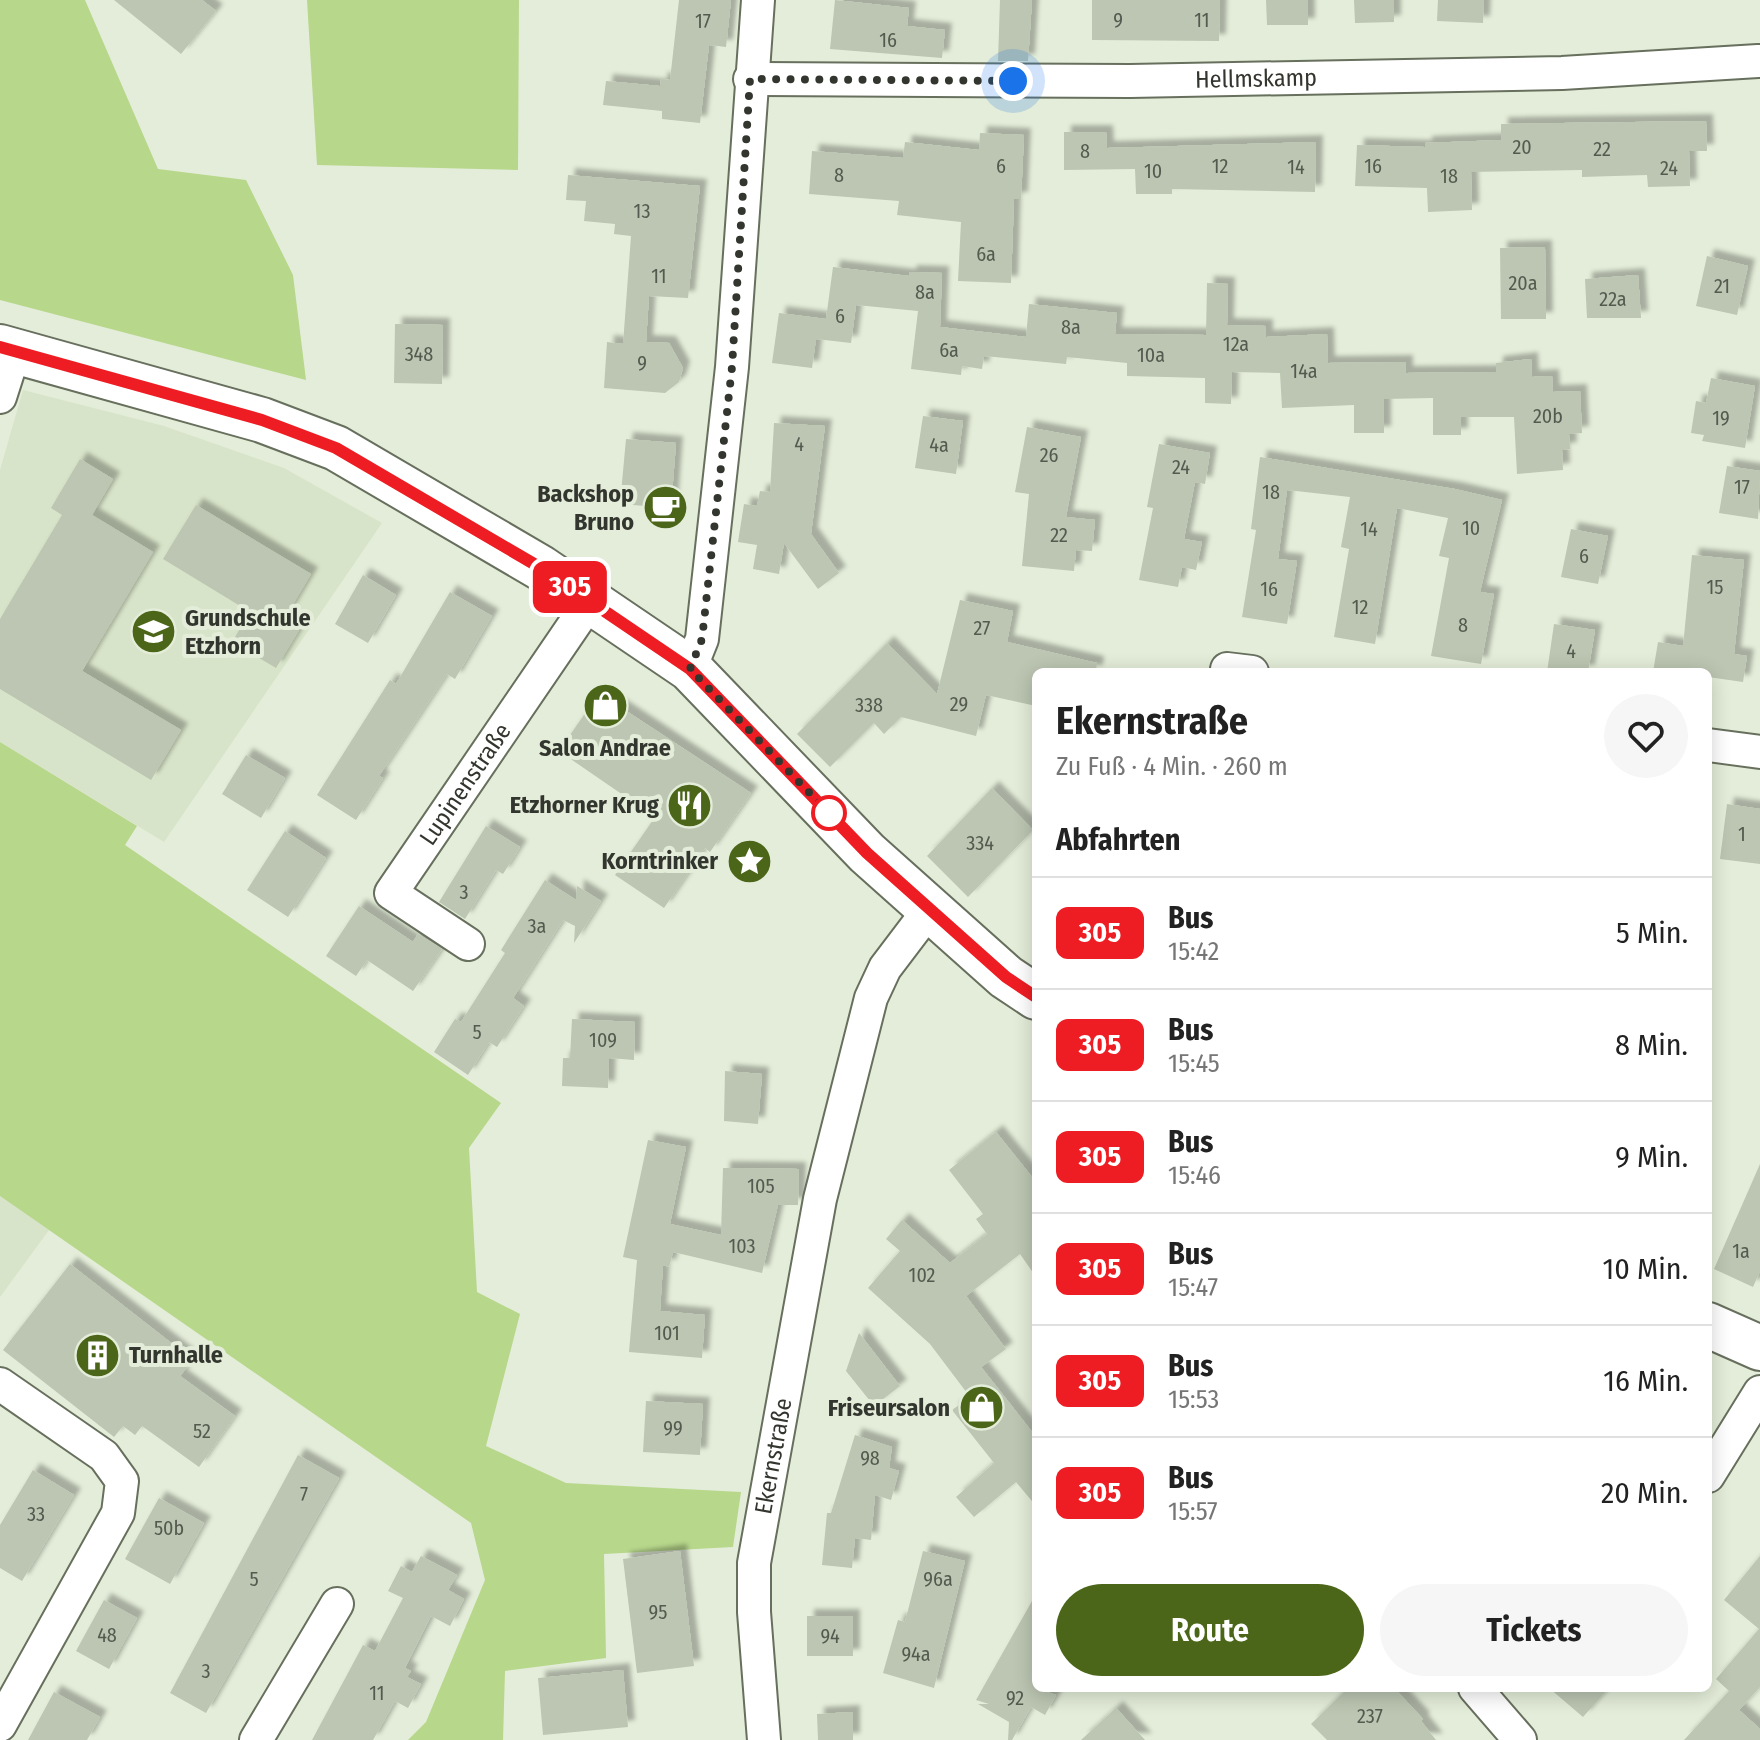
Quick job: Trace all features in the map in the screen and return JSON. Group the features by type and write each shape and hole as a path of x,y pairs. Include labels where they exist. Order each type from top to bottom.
{"street":[{"path":"690,669 702,639 732,367 758,0"},
{"name":"Hellmskamp","path":"750,79 1130,81 1519,74 1759,65"},
{"path":"0,397 7,349 262,420 336,448 591,600 690,669 867,853 1006,977 1032,994"},
{"name":"Lupinenstraße","path":"468,944 391,893 591,600"},
{"path":"1712,746 1760,752"},
{"name":"Ekernstraße","path":"764,1740 754,1563 820,1199 871,998 885,968 929,910"},
{"path":"1712,1327 1760,1348"},
{"path":"0,1384 104,1456 122,1481 118,1513 0,1725"},
{"path":"1712,1470 1760,1392"},
{"path":"256,1740 337,1604"},
{"path":"1489,1694 1520,1740"}],"shaded area":[{"name":"Grundschule Etzhorn","path":"23,390 164,426 284,468 382,523 164,842 0,742 0,470"},
{"path":"0,1196 49,1230 0,1297"}],"green space":[{"path":"0,0 85,0 158,169 246,180 293,275 306,380 0,300"},
{"path":"307,0 519,0 518,170 317,165"},
{"path":"0,742 137,826 125,845 501,1103 469,1148 477,1292 520,1314 486,1446 566,1483 741,1492 733,1547 604,1554 606,1658 505,1671 503,1740 408,1740 426,1722 485,1580 471,1523 0,1196"}],"building":[{"path":"114,0 202,0 216,11 181,54"},
{"path":"679,0 731,0 726,47 709,45 700,123 662,119 662,111 603,105 606,81 660,86 661,79 670,80"},
{"path":"835,0 909,8 907,26 945,30 942,58 830,49"},
{"path":"1000,0 1032,0 1028,61 998,61"},
{"path":"1092,0 1220,0 1219,41 1092,40"},
{"path":"1266,0 1308,0 1308,25 1267,25"},
{"path":"1354,0 1394,0 1394,22 1355,23"},
{"path":"1438,0 1484,0 1483,23 1437,21"},
{"path":"1706,121 1707,151 1689,151 1690,186 1648,187 1647,175 1582,177 1582,170 1471,172 1472,210 1428,212 1427,188 1355,186 1357,145 1425,147 1425,143 1501,140 1501,124"},
{"path":"1064,132 1106,132 1107,148 1316,142 1315,192 1172,189 1172,194 1136,194 1135,169 1064,170"},
{"path":"980,133 1024,135 1021,199 1014,199 1011,283 958,281 961,222 897,215 899,201 809,194 812,151 903,158 905,142 979,150"},
{"path":"568,175 700,186 688,298 649,296 646,342 669,343 683,368 679,382 665,393 604,388 607,342 623,344 631,236 614,234 615,224 584,221 586,201 566,200"},
{"path":"1545,247 1546,319 1501,319 1500,248"},
{"path":"1707,256 1748,266 1737,315 1696,306"},
{"path":"833,267 909,276 910,272 942,273 940,327 1026,337 1029,304 1117,313 1115,334 1206,335 1207,283 1228,284 1227,325 1266,326 1266,337 1327,334 1328,363 1406,362 1406,373 1496,372 1496,363 1531,359 1532,377 1552,376 1553,392 1580,391 1582,433 1569,434 1570,449 1562,450 1563,470 1517,474 1514,417 1461,417 1461,435 1433,435 1433,398 1384,399 1384,433 1354,433 1354,405 1282,408 1280,373 1232,372 1231,404 1205,403 1205,378 1127,376 1127,363 1067,357 1066,364 984,356 982,369 962,366 961,375 911,369 918,311 856,305 851,343 816,339 812,368 772,363 779,313 826,319"},
{"path":"1638,275 1641,318 1587,318 1585,279"},
{"path":"395,324 443,325 442,384 394,383"},
{"path":"1711,378 1755,386 1745,448 1702,441 1704,435 1691,433 1696,401 1706,403"},
{"path":"923,416 963,421 956,474 915,468"},
{"path":"774,423 825,426 811,534 839,573 818,589 784,543 779,574 753,569 757,545 738,542 744,504 757,506 760,491 770,492"},
{"path":"1027,427 1081,437 1066,517 1095,520 1092,551 1076,550 1074,571 1022,566 1029,494 1015,492"},
{"path":"626,439 676,443 671,508 620,504"},
{"path":"1159,444 1210,453 1205,484 1195,482 1184,539 1202,542 1196,570 1182,567 1178,587 1139,580 1153,508 1147,507"},
{"path":"1260,457 1455,489 1502,500 1480,592 1494,594 1481,664 1431,656 1449,558 1439,556 1448,518 1397,508 1375,644 1334,637 1349,549 1341,547 1350,497 1287,490 1278,559 1297,561 1287,624 1242,617 1256,530 1251,529"},
{"path":"80,459 113,479 92,515 153,552 82,671 181,730 151,780 0,689 0,619 62,515 51,508"},
{"path":"1727,466 1760,471 1758,519 1719,513"},
{"path":"196,505 311,574 283,621 299,630 276,668 232,642 250,612 163,559"},
{"path":"1571,529 1608,536 1598,584 1561,577"},
{"path":"1692,555 1744,560 1734,654 1747,656 1743,682 1712,678 1712,668 1654,668 1658,642 1683,646"},
{"path":"363,575 396,595 368,643 335,624"},
{"path":"450,592 492,616 455,679 447,674 379,776 383,778 356,820 317,795 390,680 396,684"},
{"path":"960,600 1013,611 1007,642 1097,663 1096,668 1032,668 1032,705 986,695 976,736 901,717 884,734 874,723 830,767 797,734 887,643 937,694"},
{"path":"1554,624 1595,630 1589,668 1548,668"},
{"name":"Etzhorner Krug","path":"599,693 751,793 710,852 705,848 664,908 615,875 655,817 559,751"},
{"path":"246,755 285,778 261,818 222,794"},
{"path":"992,788 1032,829 968,897 927,856"},
{"path":"1727,804 1760,809 1760,864 1720,859"},
{"path":"486,826 520,847 503,874 496,870 465,919 439,902"},
{"path":"285,831 326,858 288,917 247,890"},
{"path":"545,880 576,900 577,886 601,901 574,943 575,926 563,920 513,998 524,1006 497,1047 489,1042 468,1075 434,1052 455,1019 461,1022 505,953 501,950"},
{"path":"359,906 413,942 418,934 442,949 413,991 367,960 356,976 326,956"},
{"path":"572,1019 635,1022 634,1060 609,1058 608,1088 562,1086 563,1058 570,1058"},
{"path":"725,1071 762,1074 758,1124 724,1121"},
{"path":"996,1132 1032,1177 1032,1271 1020,1254 966,1296 1006,1349 981,1367 1032,1432 1032,1501 1016,1482 974,1517 956,1497 994,1463 952,1410 970,1397 930,1344 868,1288 900,1251 886,1239 902,1220 950,1263 987,1234 976,1219 983,1214 949,1170"},
{"path":"648,1140 686,1147 670,1224 721,1235 723,1168 799,1169 798,1205 778,1205 762,1273 673,1252 669,1267 663,1265 660,1311 705,1315 702,1358 629,1352 637,1260 623,1257"},
{"path":"1760,1164 1760,1271 1753,1287 1714,1269"},
{"name":"Turnhalle","path":"70,1264 193,1360 180,1376 235,1416 199,1467 142,1426 135,1435 123,1426 114,1437 3,1350"},
{"path":"859,1333 900,1386 874,1406 846,1371"},
{"path":"646,1401 703,1404 700,1455 643,1452"},
{"path":"855,1435 892,1447 889,1468 899,1471 891,1500 875,1495 871,1540 855,1538 852,1568 822,1565 827,1513 831,1513"},
{"path":"298,1455 339,1478 206,1713 170,1693"},
{"path":"33,1470 74,1495 22,1581 0,1568 0,1525"},
{"path":"159,1498 204,1523 170,1584 125,1559"},
{"path":"680,1551 694,1666 637,1673 623,1559"},
{"path":"923,1551 965,1561 934,1688 883,1673 898,1620 905,1622"},
{"path":"421,1556 457,1575 448,1590 464,1599 450,1626 431,1616 405,1668 411,1671 407,1677 421,1684 408,1708 395,1701 373,1740 312,1740 363,1645 375,1651 403,1598 388,1591 401,1566 412,1572"},
{"path":"1760,1556 1760,1687 1739,1710 1760,1729 1760,1740 1684,1740 1729,1691 1716,1679 1759,1629 1724,1600"},
{"path":"104,1600 137,1618 109,1669 76,1651"},
{"path":"1032,1601 1032,1692 1056,1695 1045,1715 1031,1707 1012,1740 1008,1740 1009,1722 978,1704 989,1704 976,1700"},
{"path":"807,1616 853,1616 853,1656 807,1656"},
{"path":"623,1670 628,1727 543,1735 538,1678"},
{"path":"54,1692 100,1717 87,1740 28,1740"},
{"path":"1344,1692 1398,1692 1423,1719 1421,1721 1436,1740 1327,1740 1311,1724"},
{"path":"1554,1692 1605,1692 1583,1717"},
{"path":"1116,1708 1145,1740 1081,1740"},
{"path":"853,1712 853,1740 818,1740 817,1714"}],"bus line":[{"name":"305","path":"0,347 262,420 336,448 541,568 628,623 690,669 867,853 1006,977 1032,994"}],"place":[{"name":"Backshop Bruno","path":"665,508"},
{"name":"Grundschule Etzhorn","path":"154,632"},
{"name":"Salon Andrae","path":"605,706"},
{"name":"Etzhorner Krug","path":"690,805"},
{"name":"Korntrinker","path":"749,861"},
{"name":"Turnhalle","path":"98,1355"},
{"name":"Friseursalon","path":"981,1408"}],"route":[{"path":"829,813 690,669 702,639 732,367 750,79 1013,81"}]}
